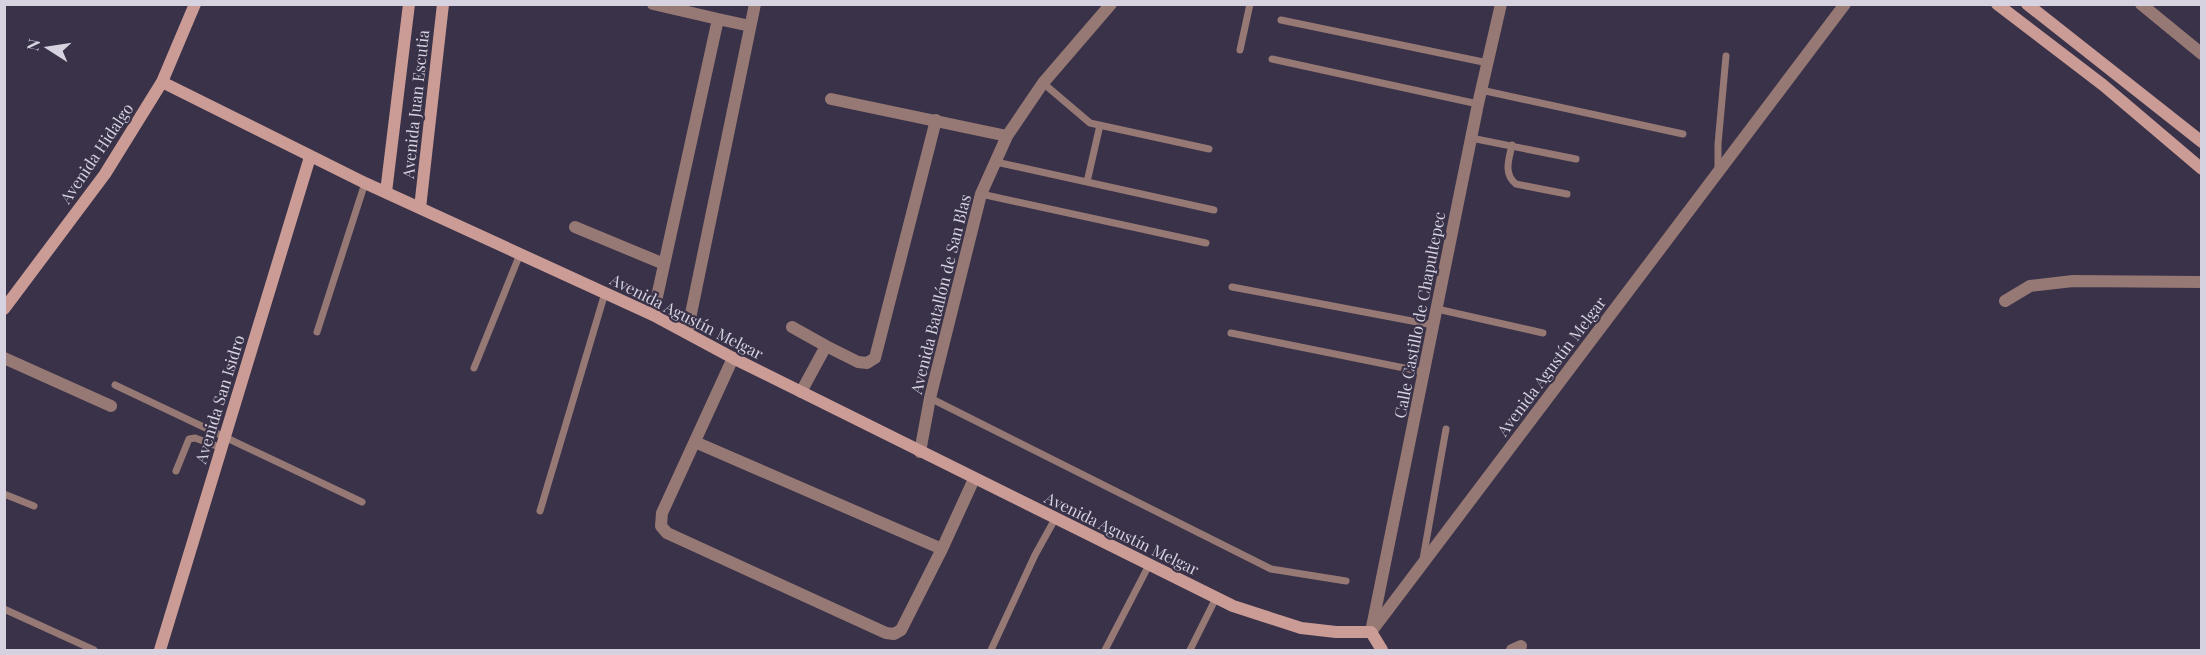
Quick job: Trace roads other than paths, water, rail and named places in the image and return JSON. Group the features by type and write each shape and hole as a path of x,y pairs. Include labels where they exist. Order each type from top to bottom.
{"main road":[{"name":"Avenida Hidalgo","path":"4,309 105,174 162,82 195,4"},
{"name":"Avenida Juan Escutia","path":"386,192 409,4"},
{"name":"Avenida Juan Escutia","path":"420,208 443,4"},
{"path":"1997,4 2103,85 2202,170"},
{"path":"2027,4 2202,142"},
{"name":"Avenida Agustín Melgar","path":"162,82 310,157 653,315 920,452 1233,606 1300,628 1336,632 1371,632"},
{"name":"Avenida San Isidro","path":"160,651 310,157"},
{"path":"1371,632 1382,651"}],"street":[{"path":"653,4 750,26"},
{"path":"687,333 755,4"},
{"name":"Avenida Batallón de San Blas","path":"920,452 930,398 981,194 1007,136 1043,83 1111,4"},
{"name":"Calle Castillo de Chapultepec","path":"1371,632 1478,104 1501,4"},
{"name":"Avenida Agustín Melgar","path":"1371,632 1845,4"},
{"path":"2141,4 2202,54"},
{"path":"653,315 718,19"},
{"path":"2103,85 2114,71"},
{"path":"831,99 1007,136"},
{"path":"792,327 858,362 867,363 875,358 936,120"},
{"path":"575,227 664,264"},
{"path":"2005,301 2030,286 2073,281 2202,282"},
{"path":"801,392 826,346"},
{"path":"4,358 111,406"},
{"path":"733,358 662,513 661,526 667,533 886,633 894,634 901,630 974,479"},
{"path":"695,442 942,549"}],"lane":[{"path":"1240,50 1250,4"},
{"path":"1281,20 1488,63"},
{"path":"1718,173 1718,144 1726,56"},
{"path":"1272,59 1478,104"},
{"path":"1043,83 1090,123 1209,148"},
{"path":"1481,90 1683,134"},
{"path":"1087,182 1100,125"},
{"path":"1471,138 1576,159"},
{"path":"1512,145 1507,171 1509,179 1516,183 1567,194"},
{"path":"996,162 1214,210"},
{"path":"317,332 365,183"},
{"path":"981,194 1206,243"},
{"path":"474,368 520,254"},
{"path":"1232,287 1433,325"},
{"path":"540,511 605,293"},
{"path":"1437,309 1543,333"},
{"path":"1231,333 1424,372"},
{"path":"115,385 223,443 362,502"},
{"path":"930,398 1271,569 1346,581"},
{"path":"1422,563 1446,429"},
{"path":"176,471 189,439 223,443"},
{"path":"4,494 34,506"},
{"path":"991,651 1035,555 1055,519"},
{"path":"1106,651 1149,565"},
{"path":"1190,651 1216,598"},
{"path":"4,609 94,651"}]}
